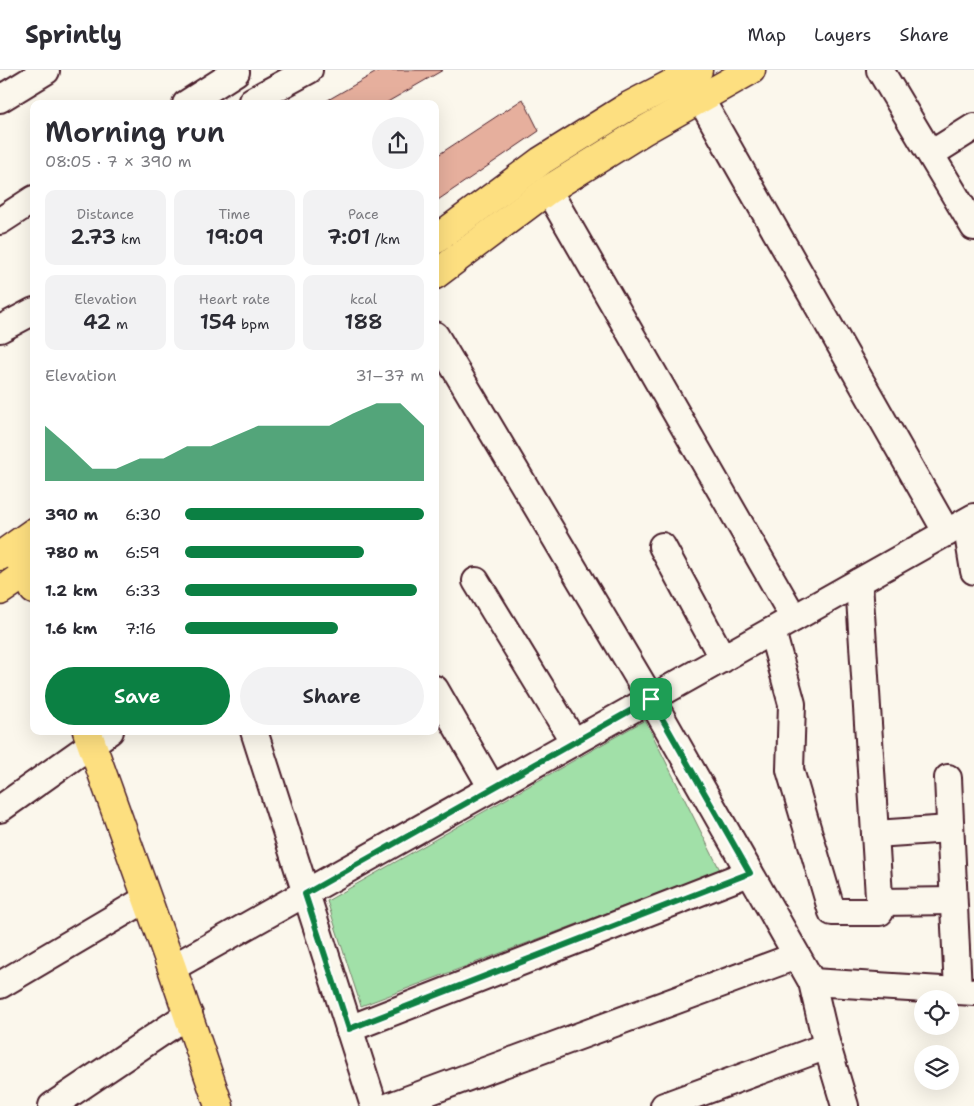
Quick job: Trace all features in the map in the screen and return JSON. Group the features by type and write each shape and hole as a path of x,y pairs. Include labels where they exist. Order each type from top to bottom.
{"main road":[{"path":"439,237 541,161 629,106 698,70"},
{"path":"439,272 548,190 700,98 751,70"},
{"path":"15,546 30,573"},
{"path":"0,591 30,578"},
{"path":"96,735 146,899 189,1014 219,1106"}],"street":[{"path":"256,100 308,70"},
{"path":"880,70 974,227"},
{"path":"0,99 46,71"},
{"path":"192,100 236,71 252,100"},
{"path":"700,98 962,524 974,571"},
{"path":"931,154 974,126"},
{"path":"548,190 794,618"},
{"path":"0,220 30,201"},
{"path":"0,329 30,314"},
{"path":"439,342 651,699 812,982 827,1046 845,1106"},
{"path":"172,968 962,524"},
{"path":"662,546 723,659"},
{"path":"476,580 574,742"},
{"path":"772,631 792,704 790,770 832,912 880,912 860,582"},
{"path":"439,696 492,788"},
{"path":"0,809 96,735"},
{"path":"255,735 374,1106"},
{"path":"812,982 966,991 954,900 948,778"},
{"path":"876,834 950,830"},
{"path":"349,1029 750,873"},
{"path":"0,985 146,899"},
{"path":"880,902 954,900"},
{"path":"390,1106 796,956"},
{"path":"52,1106 189,1014"},
{"path":"664,1106 827,1046"}],"green space":[{"path":"645,720 720,870 361,1006 327,901"}],"building":[{"path":"380,70 443,70 391,100 328,100"},
{"path":"523,99 539,131 439,199 439,154"}],"route":[{"path":"651,699 750,873 349,1029 305,894 651,699"}]}
